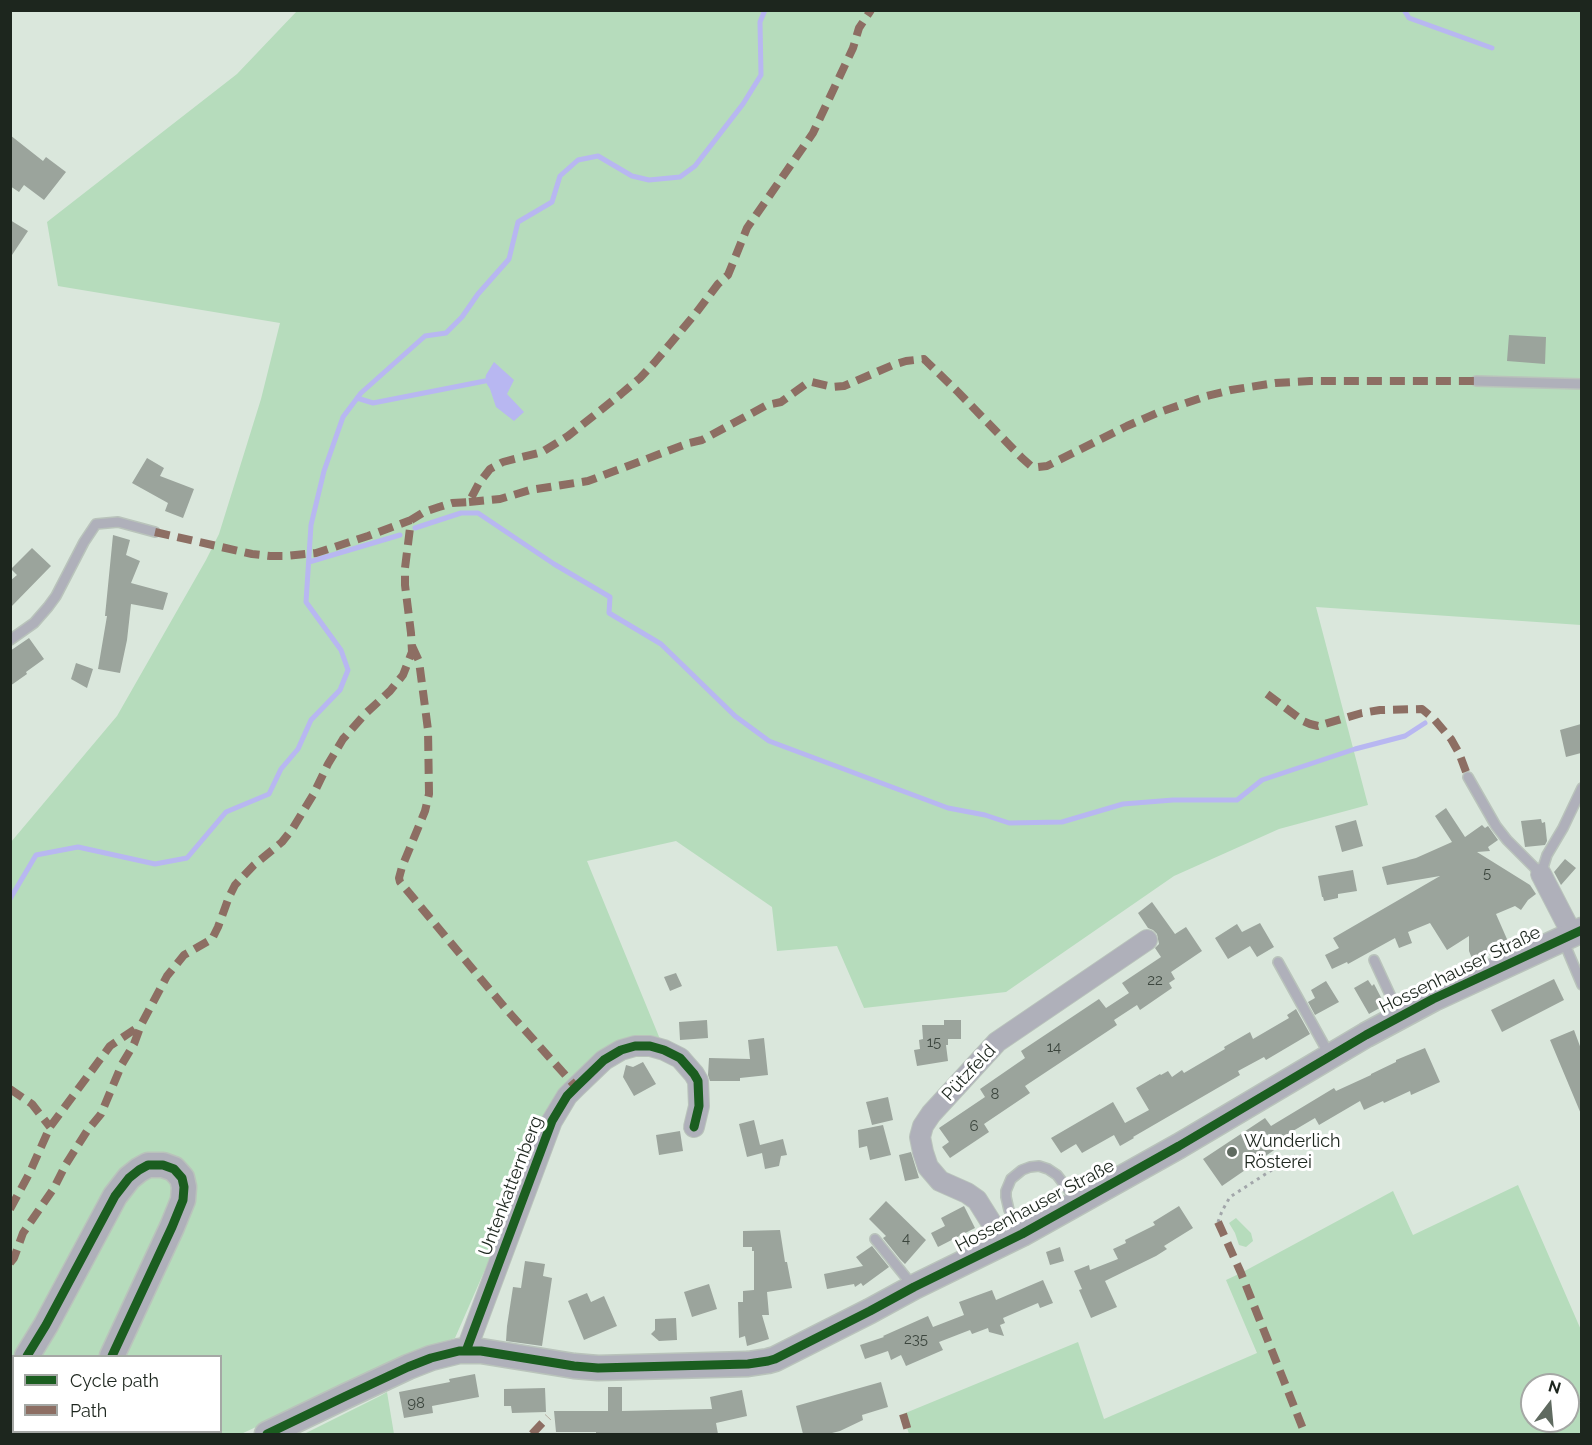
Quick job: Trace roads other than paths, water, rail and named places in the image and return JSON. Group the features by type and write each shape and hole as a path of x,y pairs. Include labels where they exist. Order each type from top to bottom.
{"street":[{"path":"1541,874 1572,934"},
{"name":"Hossenhauser Straße","path":"267,1434 408,1367 438,1356 466,1351 598,1368 762,1362 785,1354 1013,1239 1079,1203 1330,1056 1433,999 1572,934"},
{"name":"Pützfeld","path":"1013,1239 977,1200 940,1181 928,1167 921,1137 923,1126 931,1114 997,1042 1147,940"},
{"name":"Untenkatternberg","path":"466,1351 552,1121 567,1096 576,1087 604,1060 621,1050 635,1046 650,1046 664,1050 680,1058 698,1081 699,1106 694,1126"},
{"path":"28,1355 115,1196 129,1178 139,1170 148,1165 164,1165 174,1169 182,1178 183,1200 112,1355"}],"lane":[{"path":"1476,381 1581,384"},
{"path":"10,640 34,623 48,608 96,524 118,522 155,532"},
{"path":"1468,777 1496,826 1541,874 1547,855 1563,828 1581,788"},
{"name":"Hossenhauser Straße","path":"1572,934 1581,985"},
{"path":"1374,960 1402,1016"},
{"path":"1278,962 1330,1056"},
{"path":"1013,1239 1006,1191 1011,1179 1022,1170 1039,1166 1048,1169 1057,1176 1079,1203"},
{"path":"875,1239 914,1287"}],"water":[{"path":"494,362 514,380 507,394 524,412 514,421 496,407 485,381"}],"waterway":[{"path":"10,899 36,855 78,847 155,864 187,858 226,812 269,794 281,769 298,749 311,720 340,690 348,670 341,650 306,602 311,525 324,471 343,417 361,393 425,336 446,333 462,317 478,294 509,259 518,222 552,202 560,176 578,160 598,156 632,176 649,180 680,177 695,166 743,104 761,75 760,22 765,10"},
{"path":"1404,10 1409,18 1492,48"},
{"path":"357,398 373,403 485,381"},
{"path":"415,528 461,513 478,513 554,564 610,597 609,613 661,644 735,716 769,741 948,808 985,815 1009,823 1062,822 1123,804 1173,800 1237,800 1262,780 1355,749 1405,736 1425,723"},
{"path":"309,562 400,535"}],"place":[{"name":"Wunderlich Rösterei","path":"1232,1152"}]}
